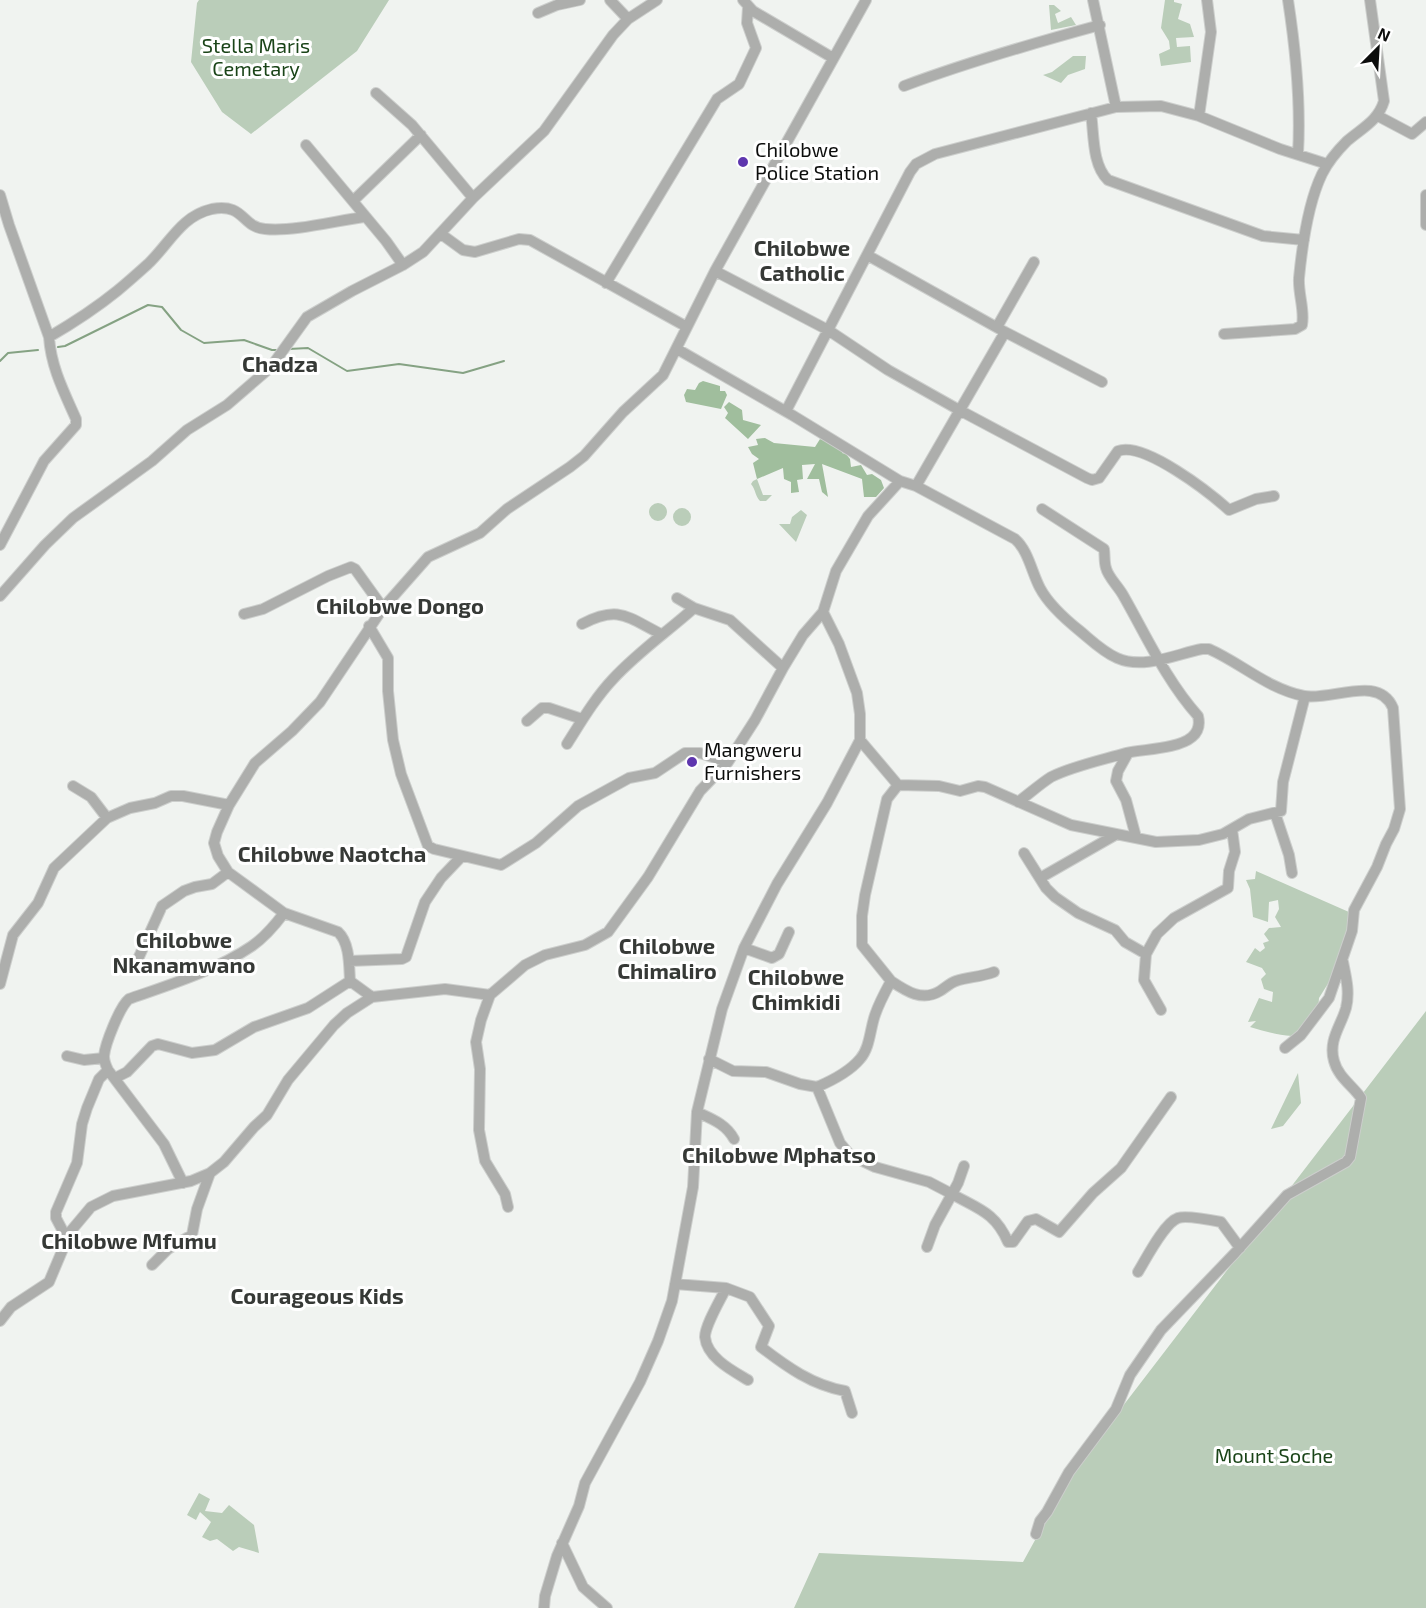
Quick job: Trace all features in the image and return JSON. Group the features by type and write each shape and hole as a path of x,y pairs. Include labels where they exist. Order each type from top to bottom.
{"street":[{"path":"537,13 557,5 580,0"},
{"path":"610,0 628,20"},
{"path":"0,596 45,545 73,518 152,461 187,430 227,405 271,367 304,320 310,315 403,266 423,252 473,198 544,131 609,40 628,20 657,0"},
{"path":"372,998 350,981 349,962 344,942 338,932 284,913 228,872 218,856 214,843 229,805 255,763 320,702 369,626 431,554 480,533 507,509 584,456 623,412 663,375 715,271 866,0"},
{"path":"1094,0 1116,107"},
{"path":"1199,116 1211,32 1207,0"},
{"path":"1288,0 1299,81 1298,154"},
{"path":"1224,334 1295,329 1302,325 1299,280 1304,240 1319,181 1328,164 1348,141 1378,116 1384,95 1370,0"},
{"path":"745,3 833,58"},
{"path":"606,283 717,99 739,84 747,70 756,48 747,23 745,3"},
{"path":"904,86 945,70 1100,25"},
{"path":"376,93 421,135 473,198"},
{"path":"786,411 910,172 916,164 935,154 1116,107 1161,106 1199,116 1280,149 1328,164"},
{"path":"1091,113 1098,164 1101,174 1108,180 1263,236 1304,240"},
{"path":"1378,116 1412,134 1426,122"},
{"path":"353,201 421,135"},
{"path":"306,145 386,241 403,266"},
{"path":"0,195 12,236 49,337 50,353 57,376 76,419 76,425 44,461 0,545"},
{"path":"1426,195 1426,225"},
{"path":"49,337 73,323 117,291 148,264 193,215 214,209 232,209 241,213 254,226 263,229 284,229 364,217"},
{"path":"441,234 468,252 519,239 530,240 687,327"},
{"path":"867,255 1001,330 1102,382"},
{"path":"916,486 961,411 1034,262"},
{"path":"715,271 828,330 888,370 1092,480 1099,478 1114,454 1123,449 1139,453 1180,473 1201,486 1229,510 1243,503 1274,496"},
{"path":"677,349 786,411 900,481 916,486 1018,542 1040,590 1064,618 1100,648 1116,658 1129,661 1161,659 1195,650 1209,649 1264,681 1305,696 1375,691 1389,700 1392,708 1400,809 1377,867 1354,910 1352,932 1329,998 1300,1035 1285,1048"},
{"path":"508,1207 506,1194 485,1161 479,1130 480,1069 476,1042 490,995 525,964 545,955 585,945 608,932 648,877 696,798 728,762 755,720 803,635 823,612 836,571 868,516 900,481"},
{"path":"1018,802 1051,777 1128,753 1182,742 1191,738 1199,727 1198,716 1170,678 1161,659 1153,652 1123,594 1106,569 1104,549 1042,509"},
{"path":"244,614 263,609 351,567 355,569 383,608"},
{"path":"677,598 694,608 730,620 783,668"},
{"path":"567,744 582,719 612,680 661,634 669,630 694,608"},
{"path":"544,1608 556,1556 579,1506 588,1474 636,1389 672,1301 693,1187 696,1112 722,1010 744,948 777,884 827,803 860,740 857,693 839,644 823,612"},
{"path":"582,624 601,616 620,614 661,634"},
{"path":"369,626 388,658 388,690 393,740 401,774 428,846 434,849 501,865 536,843 578,806 629,777 655,773 685,753 700,753 728,762"},
{"path":"860,740 898,785 939,786 960,791 981,786 1071,825 1156,842 1199,840 1223,834 1243,821 1281,811 1283,782 1305,696"},
{"path":"527,721 542,708 549,708 582,719"},
{"path":"1128,753 1118,771 1116,781 1126,800 1136,837"},
{"path":"898,785 887,799 865,896 862,945 891,981 912,994 933,995 954,981 981,977 993,972"},
{"path":"73,786 91,796 107,818"},
{"path":"0,984 13,935 38,903 57,864 107,818 130,808 177,796 229,805"},
{"path":"1275,813 1289,855 1292,873"},
{"path":"1161,1010 1144,981 1146,954 1156,934 1164,925 1187,909 1228,888 1229,871 1235,852 1232,829"},
{"path":"1040,878 1117,834"},
{"path":"1024,853 1055,897 1077,913 1115,930 1125,942 1146,954"},
{"path":"349,962 406,957 425,902 441,878 461,857"},
{"path":"138,959 162,906 184,891 212,884 228,872"},
{"path":"183,1183 164,1144 112,1074 104,1058 120,1010 125,1001 237,955 258,942 284,913"},
{"path":"744,948 772,958 779,954 789,932"},
{"path":"0,933 13,935"},
{"path":"1036,1534 1040,1521 1069,1472 1116,1409 1130,1375 1156,1335 1240,1248 1287,1195 1347,1162 1350,1157 1361,1098 1344,1078 1333,1060 1334,1035 1346,1009 1348,995 1342,961"},
{"path":"67,1239 59,1226 56,1212 69,1185 78,1157 82,1124 99,1079 131,1068 152,1046 158,1044 192,1053 215,1050 254,1027 308,1008 350,981"},
{"path":"709,1059 733,1071 766,1072 800,1084 817,1086 830,1081 860,1060 870,1036 875,1014 891,981"},
{"path":"0,1321 11,1307 49,1282 67,1239 85,1212 108,1198 183,1183 210,1173 224,1162 254,1127 264,1119 288,1080 314,1052 334,1025 347,1013 372,998 445,988 490,995"},
{"path":"67,1056 84,1060 104,1058"},
{"path":"817,1086 840,1143 850,1155 875,1167 929,1182 989,1214 1000,1226 1008,1242 1013,1242 1028,1221 1036,1219 1059,1232 1093,1193 1121,1168 1171,1097"},
{"path":"696,1112 724,1126 734,1139"},
{"path":"927,1246 964,1166"},
{"path":"152,1265 176,1243 192,1235 197,1209 210,1173"},
{"path":"1138,1272 1172,1221 1180,1217 1221,1222 1240,1248"},
{"path":"675,1284 726,1288 750,1297 769,1326 761,1347 809,1380 824,1387 845,1391 852,1413"},
{"path":"726,1288 705,1337 714,1357 748,1380"},
{"path":"562,1543 583,1587 607,1608"}],"green space":[{"name":"Stella Maris Cemetary","path":"199,0 389,0 357,51 251,134 222,112 191,62"},
{"path":"1165,0 1174,0 1182,4 1178,19 1190,24 1194,37 1176,38 1177,47 1190,46 1191,62 1161,66 1159,54 1170,49 1169,41 1161,28"},
{"path":"1049,5 1054,5 1061,11 1055,14 1058,23 1071,17 1076,25 1051,30"},
{"path":"1073,56 1086,56 1085,69 1068,75 1061,83 1043,75 1052,72"},
{"path":"703,381 720,386 720,391 725,391 727,395 721,409 686,402 684,395 687,389 695,390"},
{"path":"729,402 742,410 743,420 761,425 748,439 725,418 728,413 724,407"},
{"path":"765,438 774,443 815,447 820,439 843,448 842,453 850,459 851,467 861,465 867,475 872,474 881,480 884,488 876,497 864,497 862,479 822,464 828,497 822,492 819,479 807,479 815,464 802,465 803,479 797,480 799,492 791,493 791,482 784,479 783,468 757,479 753,463 759,459 748,447 758,445 756,439"},
{"path":"757,479 763,495 772,495 766,501 760,501 751,484"},
{"path":"658,503 664,506 667,512 664,518 658,521 652,518 649,512 652,506"},
{"path":"682,508 688,511 691,517 688,523 682,526 676,523 673,517 676,511"},
{"path":"801,510 807,515 796,542 779,524 790,524 792,517"},
{"path":"1256,871 1358,916 1334,974 1319,998 1318,1011 1292,1036 1250,1027 1256,1021 1248,1022 1259,998 1272,1002 1273,992 1264,989 1261,979 1266,974 1262,968 1246,962 1255,948 1260,952 1265,948 1263,943 1269,941 1264,934 1269,928 1281,927 1275,917 1279,909 1278,900 1269,902 1268,922 1253,917 1250,889 1246,880 1255,879"},
{"name":"Mount Soche","path":"1426,1011 1426,1608 794,1608 819,1553 1023,1562 1073,1471"},
{"path":"1298,1073 1301,1103 1283,1126 1271,1129"},
{"path":"199,1493 210,1499 205,1511 222,1513 229,1505 254,1525 259,1553 239,1547 233,1551 217,1539 210,1541 202,1537 211,1522 200,1512 196,1520 187,1515"}],"waterway":[{"path":"58,347 65,346 148,305 162,307 181,330 204,343 244,340 272,350 280,350"},
{"path":"289,349 308,348 347,371 399,364 463,373 504,361"},
{"path":"0,361 8,353 38,350"}],"place":[{"name":"Chilobwe Police Station","path":"743,162"},
{"name":"Mangweru Furnishers","path":"692,762"}],"district":[{"name":"Chilobwe Catholic","path":"802,260"},
{"name":"Chadza","path":"280,364"},
{"name":"Chilobwe Dongo","path":"400,606"},
{"name":"Chilobwe Naotcha","path":"332,854"},
{"name":"Chilobwe Nkanamwano","path":"184,952"},
{"name":"Chilobwe Chimaliro","path":"667,958"},
{"name":"Chilobwe Chimkidi","path":"796,990"},
{"name":"Chilobwe Mphatso","path":"779,1155"},
{"name":"Chilobwe Mfumu","path":"129,1241"},
{"name":"Courageous Kids","path":"317,1296"}]}
